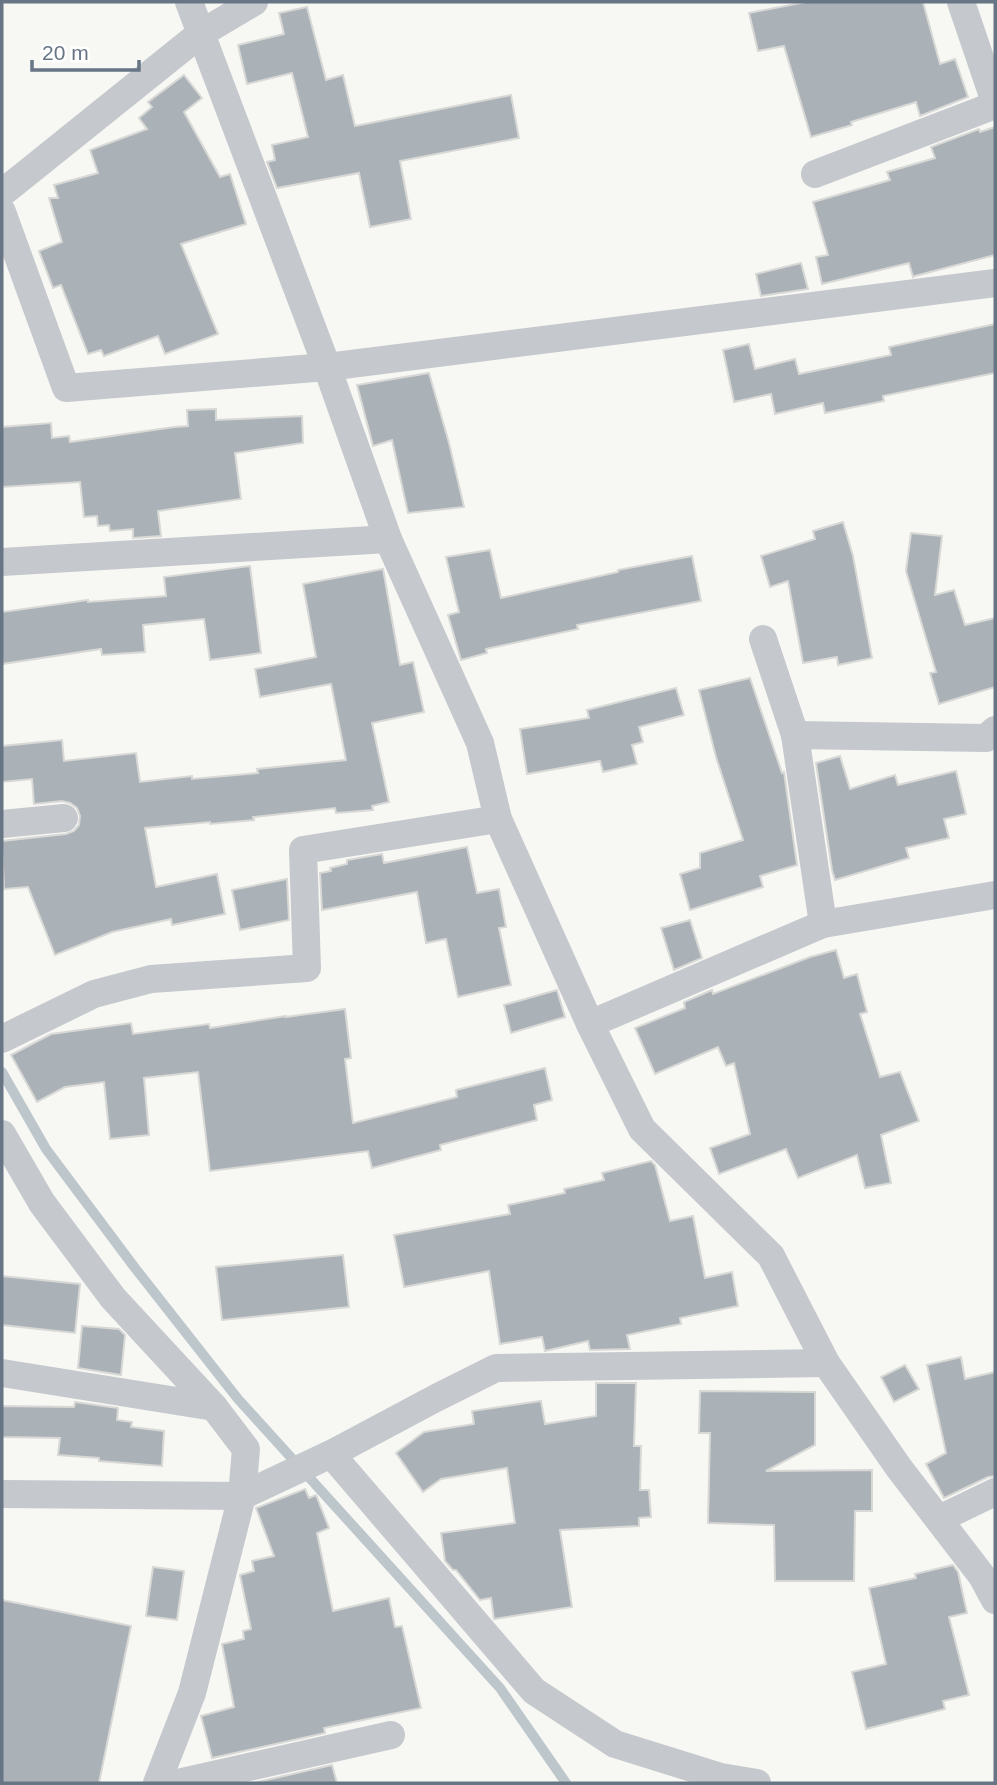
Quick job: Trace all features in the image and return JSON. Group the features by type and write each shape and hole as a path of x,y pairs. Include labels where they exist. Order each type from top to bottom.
{"street":[{"path":"188,2 327,367 388,539 480,743 498,819 590,1024 642,1129 771,1256 826,1363 900,1468 982,1576 995,1600"},
{"path":"2,193 200,34 254,2"},
{"path":"815,174 995,104 961,2"},
{"path":"2,212 66,388 327,367 995,283"},
{"path":"2,562 388,539"},
{"path":"763,639 795,736 823,924"},
{"path":"795,736 986,738 995,730"},
{"path":"2,824 64,818"},
{"path":"5,1038 94,994 151,979 307,968 303,850 498,819"},
{"path":"590,1024 823,924 995,895"},
{"path":"2,1134 42,1203 113,1298 214,1407 246,1450 242,1496 192,1693 157,1783"},
{"path":"2,1494 242,1496 327,1456 496,1368 826,1363"},
{"path":"2,1373 214,1407"},
{"path":"327,1456 534,1691 615,1744 721,1777 757,1783"},
{"path":"939,1520 995,1492"},
{"path":"178,1783 391,1735"}],"building":[{"path":"806,2 923,2 940,64 955,59 968,97 920,116 916,102 811,137 784,46 758,51 749,13"},
{"path":"307,7 326,80 343,75 355,126 511,95 519,138 400,161 411,219 370,227 359,173 277,188 267,162 275,160 272,145 308,137 292,73 247,84 238,45 284,34 279,13"},
{"path":"184,75 202,98 184,112 220,177 230,174 246,224 181,244 218,334 165,354 158,336 104,356 101,350 88,354 61,285 53,288 39,251 62,242 49,198 58,198 54,185 98,173 90,150 147,129 139,118 152,107 148,102"},
{"path":"995,127 995,255 913,277 909,263 822,284 816,257 828,255 813,202 890,180 887,172 935,158 931,147 979,129 980,132"},
{"path":"801,263 808,289 761,296 756,274"},
{"path":"995,324 995,373 883,396 884,401 825,413 823,403 775,414 771,394 734,402 723,350 749,344 755,369 795,359 799,374 891,355 889,347"},
{"path":"429,373 464,507 408,513 392,440 373,446 357,385"},
{"path":"216,409 216,420 302,416 303,443 235,453 241,499 158,511 161,536 133,538 133,529 110,531 109,525 98,526 97,516 84,517 80,482 2,487 2,427 51,423 52,438 69,436 70,442 188,426 187,410"},
{"path":"843,522 853,556 872,658 838,665 837,657 803,663 788,581 770,587 761,556 815,539 813,531"},
{"path":"911,533 942,536 935,595 954,590 965,625 995,618 995,687 939,704 930,673 936,672 906,571"},
{"path":"490,550 501,598 618,570 692,556 701,601 577,625 578,629 486,649 487,653 461,660 448,615 459,612 446,557"},
{"path":"250,566 261,653 210,660 204,619 143,625 145,652 102,655 101,649 2,664 2,612 88,600 166,596 164,577"},
{"path":"383,569 400,665 413,662 424,712 372,723 389,802 372,806 373,810 336,813 335,808 253,817 254,820 145,828 156,887 217,874 225,914 172,925 171,919 112,932 55,955 28,887 4,889 2,841 66,834 79,825 80,816 77,808 70,803 62,801 34,804 32,779 2,782 2,746 62,740 64,761 136,753 140,782 258,773 257,769 346,760 331,684 260,697 255,669 316,657 303,584"},
{"path":"750,678 782,773 784,772 797,865 760,876 763,887 690,910 680,874 700,868 700,853 743,840 716,757 699,690"},
{"path":"676,688 684,715 639,727 643,742 632,745 637,764 603,772 600,761 527,774 520,729 589,718 587,710"},
{"path":"840,756 850,789 895,775 898,785 956,771 966,814 944,819 949,838 906,848 909,858 835,880 816,763"},
{"path":"467,847 477,893 499,889 506,927 499,928 511,985 458,997 446,939 426,943 417,892 322,910 320,873 347,864 347,860 382,854 384,863"},
{"path":"287,879 289,920 240,930 232,890"},
{"path":"690,920 702,958 674,970 661,928"},
{"path":"836,950 844,978 857,974 867,1012 860,1014 880,1077 900,1072 919,1121 881,1135 891,1183 865,1188 857,1155 798,1178 786,1149 719,1174 710,1148 750,1134 734,1063 726,1066 718,1047 655,1074 635,1028 685,1008 684,1002 712,990 713,994 810,957"},
{"path":"557,990 565,1017 511,1033 504,1005"},
{"path":"345,1009 351,1058 345,1059 353,1123 457,1097 456,1090 545,1068 552,1100 534,1105 537,1120 440,1145 441,1150 372,1168 368,1151 210,1171 198,1072 144,1078 149,1135 110,1139 104,1082 65,1087 37,1102 11,1055 51,1034 131,1023 133,1034 209,1024 210,1028"},
{"path":"651,1161 655,1165 670,1221 693,1216 705,1278 732,1272 738,1306 680,1318 681,1324 627,1335 630,1349 590,1350 588,1341 545,1351 542,1337 500,1344 489,1271 404,1287 394,1235 510,1214 508,1205 565,1193 564,1189 604,1180 602,1173"},
{"path":"343,1255 349,1307 222,1320 216,1267"},
{"path":"2,1276 80,1284 75,1333 2,1325"},
{"path":"82,1326 119,1329 125,1335 121,1375 78,1368"},
{"path":"961,1357 965,1379 995,1372 995,1476 944,1498 926,1464 946,1453 927,1365"},
{"path":"905,1365 919,1389 894,1402 881,1377"},
{"path":"596,1383 636,1383 634,1446 641,1446 640,1490 649,1490 651,1517 639,1518 639,1526 560,1530 572,1607 494,1619 491,1598 480,1600 456,1570 445,1561 441,1533 515,1523 507,1468 441,1479 423,1492 396,1453 424,1432 474,1424 472,1411 541,1401 545,1424 596,1416"},
{"path":"700,1391 815,1392 815,1445 766,1471 872,1470 872,1511 855,1511 854,1581 775,1581 774,1525 708,1523 710,1433 699,1433"},
{"path":"75,1402 118,1408 117,1420 132,1422 131,1427 164,1431 162,1466 58,1455 60,1438 2,1437 2,1406 74,1407"},
{"path":"305,1489 309,1498 316,1495 329,1528 317,1533 333,1611 389,1598 395,1627 402,1626 421,1708 324,1728 325,1733 212,1758 201,1716 234,1707 222,1644 244,1639 243,1631 251,1629 240,1575 254,1571 252,1561 274,1556 256,1508"},
{"path":"953,1565 958,1572 967,1613 949,1617 969,1695 943,1701 945,1709 866,1729 852,1672 886,1664 869,1588 916,1578 915,1574"},
{"path":"153,1567 184,1571 177,1620 146,1616"},
{"path":"2,1600 131,1626 99,1783 2,1783"},
{"path":"332,1765 337,1783 253,1783"}],"waterway":[{"path":"2,1072 46,1149 238,1399 500,1688 566,1783"}]}
